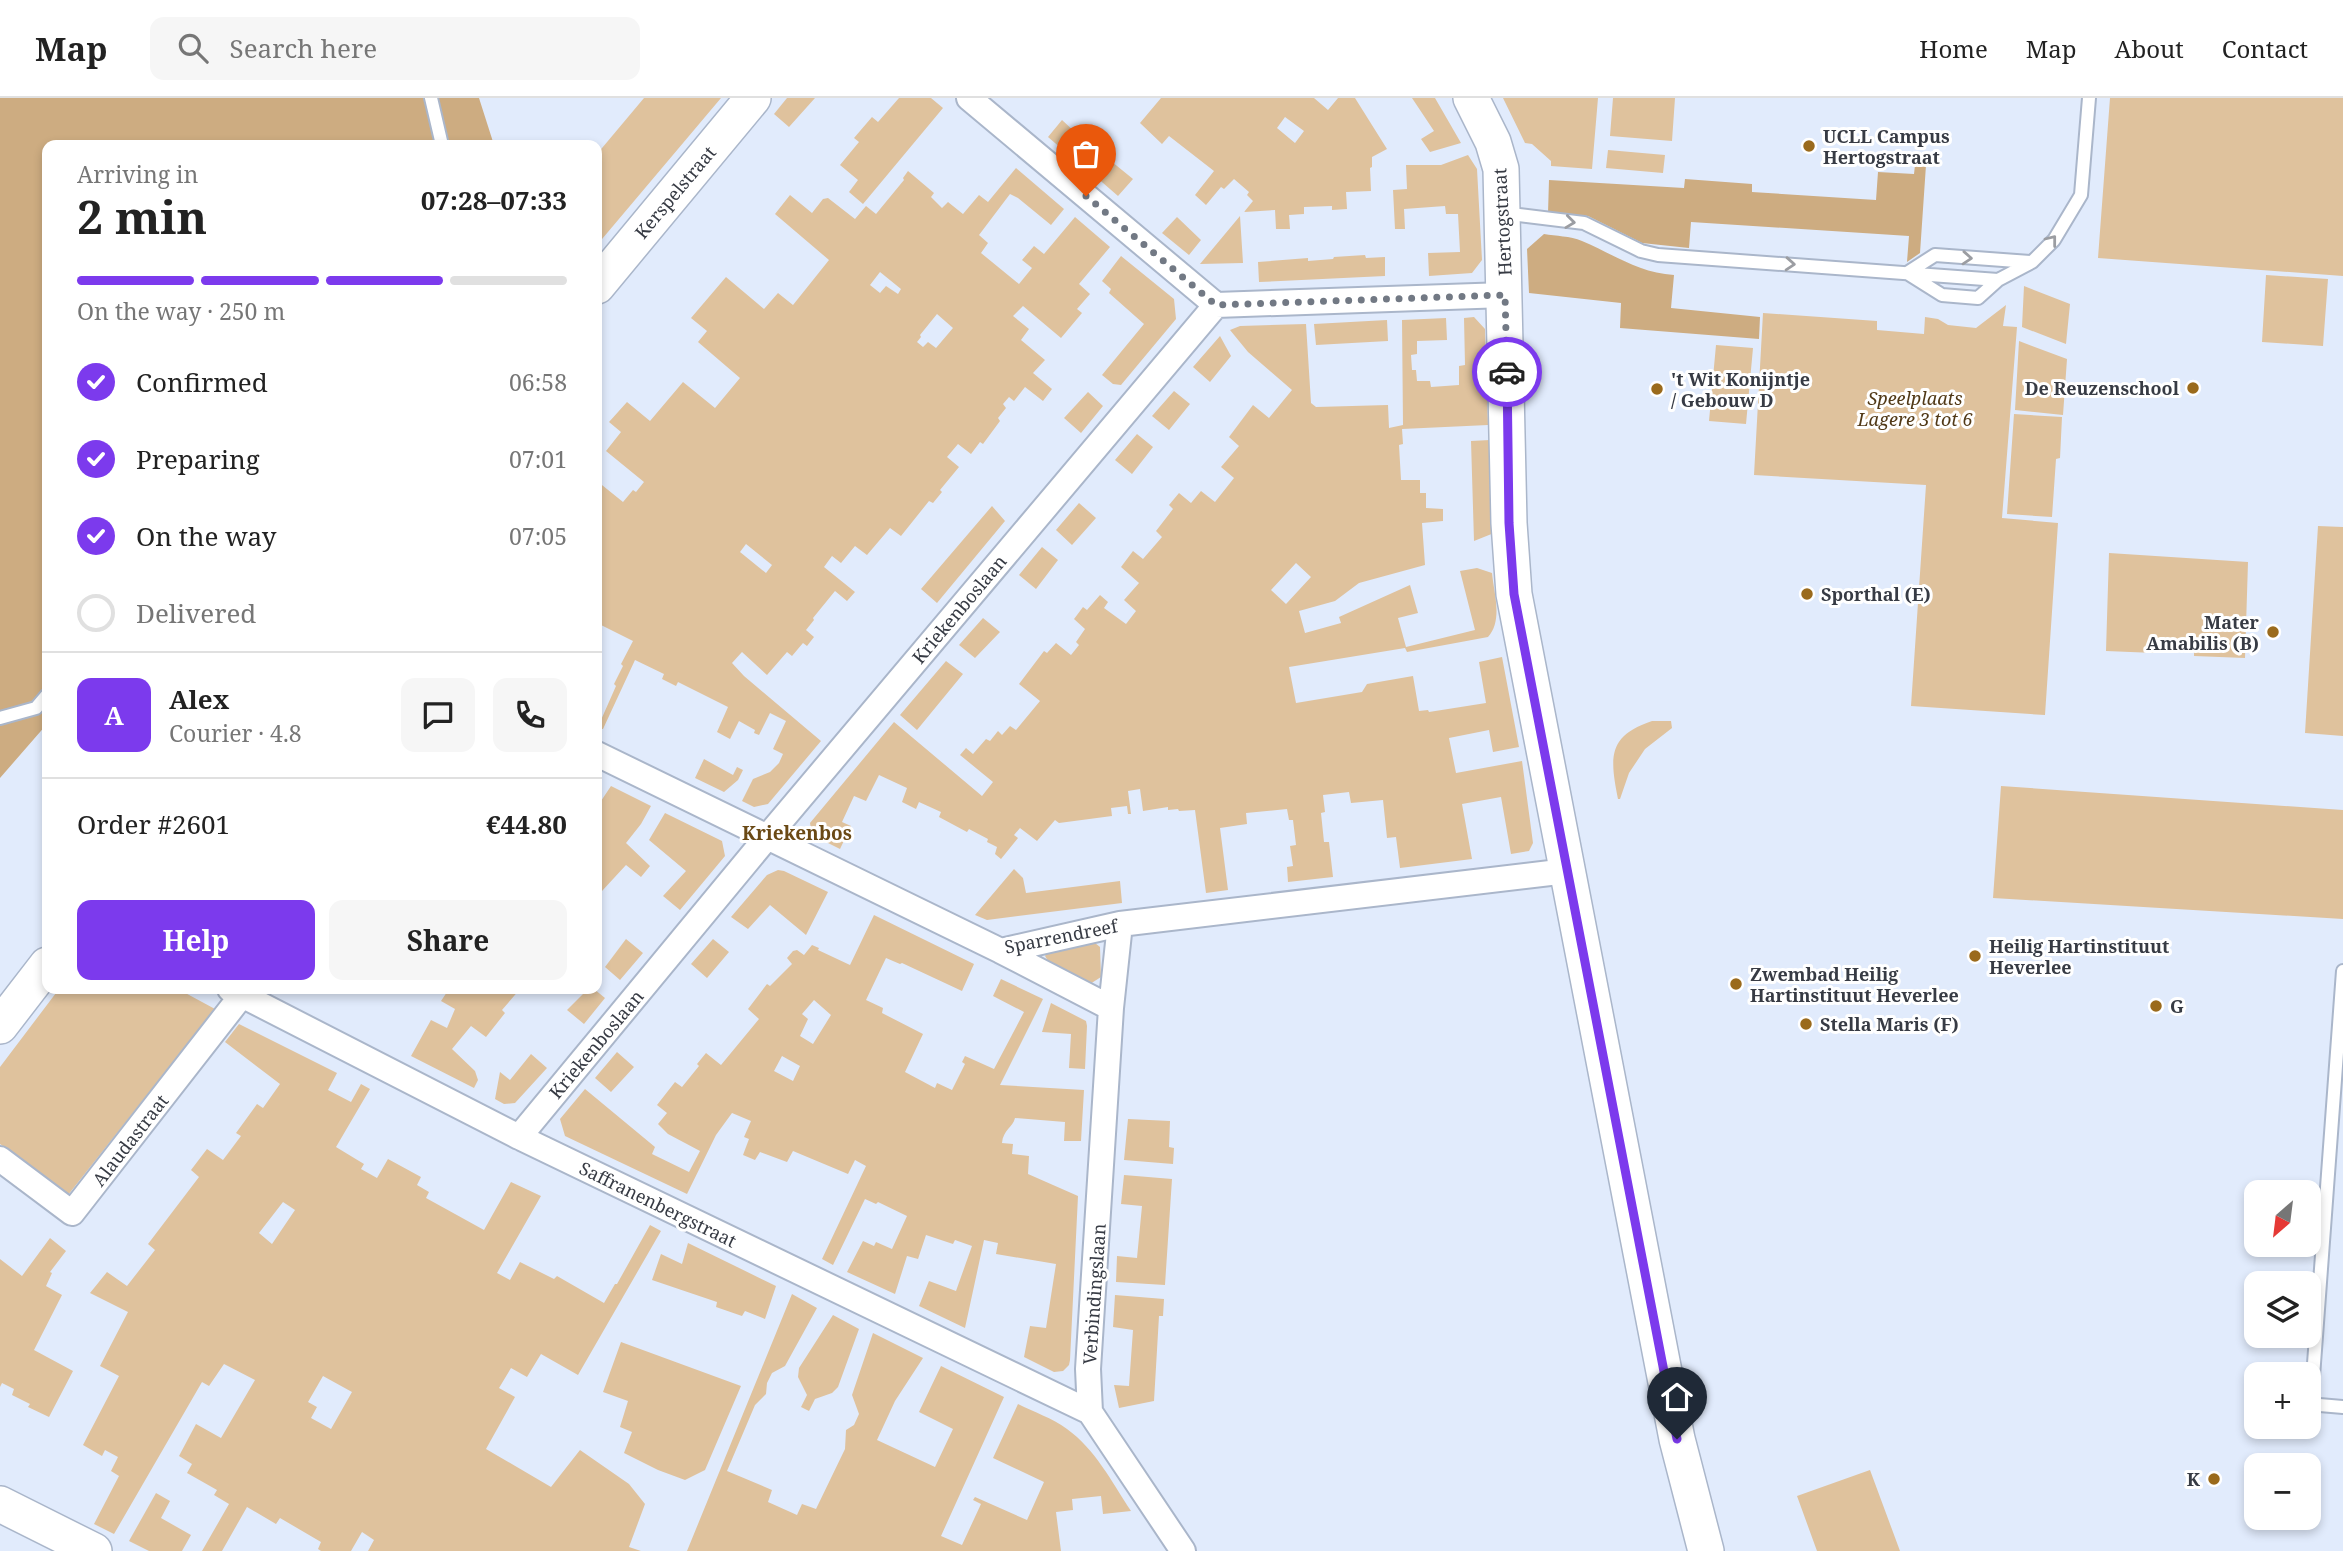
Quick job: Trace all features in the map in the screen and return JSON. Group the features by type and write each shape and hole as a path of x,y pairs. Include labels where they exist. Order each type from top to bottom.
{"street":[{"name":"Kerspelstraat","path":"602,280 754,98"},
{"path":"969,98 1216,305 1505,295"},
{"name":"Hertogstraat","path":"1471,98 1493,142 1501,169 1509,513 1514,594 1677,1439 1706,1551"},
{"name":"Kriekenboslaan","path":"519,1137 768,836 1216,305"},
{"name":"Sparrendreef","path":"602,756 1001,951 1120,923 1567,871"},
{"name":"Verbindingslaan","path":"1090,1412 1088,1369 1111,1008 1120,923"},
{"path":"1001,951 1111,1008"},
{"path":"0,1026 42,971"},
{"name":"Alaudastraat","path":"0,1159 72,1213 235,994"},
{"name":"Saffranenbergstraat","path":"240,994 519,1137 1090,1412"},
{"path":"1090,1412 1183,1551"},
{"path":"0,1504 94,1551"}],"lane":[{"path":"431,98 441,140"},
{"path":"1907,273 1942,295 1978,298 1998,279 2032,262 2054,240 2081,195 2089,98"},
{"path":"1502,213 1584,223 1641,251 1658,255 1998,279"},
{"path":"1907,273 1935,255 2032,262"},
{"path":"0,718 36,708 42,701"},
{"path":"2314,1362 2338,1102 2343,971"},
{"path":"2321,1405 2343,1407"}],"green space":[{"path":"644,98 721,98 602,239 602,148"},
{"path":"787,98 815,98 789,127 774,114"},
{"path":"899,98 931,98 943,108 863,204 849,192 858,180 840,165 859,142 854,138 872,117 878,122"},
{"path":"1161,98 1314,98 1328,110 1338,98 1355,98 1387,149 1372,157 1371,191 1346,192 1347,209 1332,210 1332,206 1304,207 1304,214 1289,215 1290,229 1276,229 1275,210 1244,212 1253,201 1247,195 1249,192 1234,179 1224,189 1221,187 1206,205 1195,195 1214,171 1169,136 1162,144 1140,123","holes":["1285,117 1304,131 1295,143 1277,128"]},
{"path":"1412,98 1435,98 1461,143 1430,152 1421,139 1434,131"},
{"path":"1503,98 1598,98 1592,169 1551,166 1551,161 1532,144 1525,143"},
{"path":"1613,98 1675,98 1672,141 1610,136"},
{"path":"2110,98 2343,98 2343,276 2098,258"},
{"path":"1062,120 1089,145 1076,161 1048,137"},
{"path":"1608,150 1665,155 1663,173 1606,168"},
{"path":"1468,155 1477,169 1482,260 1472,273 1429,276 1428,253 1460,252 1458,214 1446,214 1445,206 1404,209 1405,229 1395,229 1393,190 1407,189 1406,165 1441,165"},
{"path":"1106,157 1133,179 1118,196 1095,176"},
{"path":"1016,168 1064,209 1051,225 1010,194 979,235 988,243 981,253 1019,284 1032,268 1022,260 1034,246 1044,254 1075,217 1110,247 1079,284 1090,294 1077,309 1082,313 1061,338 1023,306 1013,316 1029,329 1021,340 1045,360 1033,373 1052,389 1043,401 1025,387 1014,401 1009,397 1003,404 1006,408 998,418 1000,421 983,444 980,442 971,454 958,444 947,457 959,467 933,503 929,501 901,536 890,528 867,555 855,546 841,563 832,556 824,567 855,592 847,601 835,591 806,630 814,637 807,646 803,643 792,656 787,652 767,675 742,652 732,663 821,741 768,804 754,807 742,801 753,779 770,772 779,763 783,754 773,749 786,721 770,713 759,735 739,721 730,739 717,732 728,707 678,682 676,686 662,679 664,674 635,660 602,729 602,718 616,686 614,684 623,666 621,664 633,641 602,626 602,485 623,502 644,482 606,451 621,432 609,422 627,402 650,421 683,382 715,408 740,378 698,342 707,331 691,318 726,277 764,309 778,293 793,305 829,260 775,214 790,195 812,213 823,199 828,198 855,219 866,206 876,214 904,180 908,171 934,193 931,197 942,208 948,202 963,214 979,195 988,202","holes":["880,272 901,289 898,294 886,286 880,293 870,285","937,314 953,328 936,348 928,342 923,347 917,342","746,544 772,565 766,573 740,552"]},
{"path":"1240,216 1243,263 1200,264"},
{"path":"1177,217 1201,240 1189,255 1162,233"},
{"path":"1365,255 1366,258 1385,257 1385,276 1259,282 1258,262 1308,258 1308,261"},
{"path":"1121,256 1174,299 1176,319 1121,385 1113,384 1102,375 1144,324 1109,293 1111,289 1102,281"},
{"path":"2266,275 2328,279 2323,346 2262,342"},
{"path":"2024,286 2070,304 2066,344 2022,327"},
{"name":"Speelplaats Lagere 3 tot 6","path":"2006,305 2003,326 2017,327 2002,518 2058,523 2045,715 1911,706 1926,485 1754,475 1763,313 1877,321 1877,330 1924,334 1925,317 1938,319 1948,325 1976,328"},
{"path":"1474,317 1485,329 1488,425 1402,429 1403,444 1399,445 1401,480 1420,480 1420,493 1426,493 1426,508 1443,509 1443,521 1422,523 1425,565 1359,583 1335,601 1299,611 1305,633 1341,623 1339,617 1410,585 1418,613 1398,618 1406,647 1475,630 1460,571 1477,568 1492,573 1496,606 1493,630 1488,637 1407,652 1405,648 1289,667 1296,703 1362,692 1367,684 1413,676 1419,711 1429,712 1486,703 1479,662 1502,657 1519,747 1493,752 1489,730 1449,738 1456,773 1522,761 1533,843 1529,851 1511,854 1501,797 1462,804 1472,859 1400,868 1396,837 1387,838 1383,800 1351,803 1349,792 1323,795 1325,812 1321,813 1324,842 1329,842 1333,877 1288,882 1287,867 1293,866 1290,846 1296,845 1293,820 1289,820 1287,809 1246,813 1247,824 1220,828 1228,890 1206,893 1195,810 1168,810 1168,807 1143,811 1140,789 1128,791 1131,814 1128,814 1127,806 1111,808 1112,816 1059,823 1055,820 1037,841 1020,828 1014,835 1018,838 1001,859 995,854 997,847 987,842 988,839 969,829 967,832 939,817 941,812 919,802 916,809 902,802 907,788 879,775 866,801 854,796 842,822 851,826 840,849 812,835 810,823 894,722 982,796 993,782 960,755 966,748 973,754 986,739 990,741 998,731 1002,735 1010,726 1016,730 1040,701 1019,684 1044,651 1047,653 1056,643 1071,655 1079,645 1076,642 1085,629 1074,619 1083,607 1087,610 1100,595 1108,602 1104,608 1126,624 1136,611 1124,600 1139,583 1121,567 1133,551 1143,559 1162,537 1156,531 1173,509 1169,505 1179,493 1191,503 1201,491 1215,502 1234,478 1221,467 1239,446 1229,437 1253,405 1269,418 1292,390 1248,352 1230,330 1240,326 1306,324 1311,403 1316,407 1388,405 1389,428 1403,425 1402,320 1446,318 1447,340 1417,341 1417,354 1411,355 1412,370 1416,370 1417,381 1430,381 1431,387 1459,385 1459,366 1465,365 1464,318","holes":["1296,563 1311,577 1286,604 1271,590"]},
{"path":"1387,320 1388,341 1316,345 1314,324"},
{"path":"1220,336 1231,356 1210,382 1193,367"},
{"path":"2019,341 2067,359 2063,415 2015,410"},
{"path":"1716,345 1753,348 1746,424 1709,421"},
{"path":"1174,391 1190,404 1169,430 1152,416"},
{"path":"1088,392 1103,406 1081,433 1064,418"},
{"path":"2014,414 2062,417 2052,517 2007,514"},
{"path":"1137,434 1153,447 1132,474 1115,460"},
{"path":"1490,440 1494,533 1474,541 1471,441"},
{"path":"1079,503 1096,518 1072,545 1056,530"},
{"path":"992,506 1005,521 937,603 921,589"},
{"path":"2318,526 2343,527 2343,736 2305,733"},
{"path":"1042,547 1058,560 1036,589 1019,575"},
{"path":"2109,553 2248,562 2245,658 2194,656 2194,651 2156,649 2155,653 2106,651"},
{"path":"983,618 1000,632 975,658 959,645"},
{"path":"946,661 963,674 917,730 900,715"},
{"path":"1652,721 1671,721 1672,728 1645,749 1629,773 1618,799 1613,760 1615,750 1619,741 1627,734"},
{"path":"704,759 733,775 737,767 743,770 738,780 724,792 695,778"},
{"path":"611,786 651,806 626,843 650,866 641,877 626,865 602,891 602,800"},
{"path":"2001,786 2343,810 2343,919 1993,898"},
{"path":"665,813 722,841 725,856 680,910 663,896 686,871 649,840"},
{"path":"1014,869 1023,878 1026,893 1120,881 1122,903 987,920 975,915"},
{"path":"778,870 828,892 806,935 770,905 748,929 731,917 767,875"},
{"path":"874,915 974,964 962,991 886,958 866,1000 883,1008 882,1013 923,1034 905,1072 935,1088 937,1083 952,1090 965,1064 962,1062 965,1056 994,1069 1024,1012 993,996 1001,979 1043,999 1000,1085 1084,1090 1081,1141 1064,1141 1065,1122 1015,1118 1002,1143 1013,1144 1012,1154 1029,1156 1028,1174 1078,1196 1070,1360 1063,1371 1054,1372 1024,1357 1030,1326 1046,1328 1056,1264 996,1254 998,1243 984,1240 965,1328 919,1306 929,1281 956,1291 972,1246 955,1240 953,1244 926,1235 918,1259 907,1256 895,1294 847,1272 863,1241 874,1246 876,1242 892,1249 907,1216 865,1199 833,1265 822,1259 866,1166 855,1160 848,1174 793,1151 787,1162 760,1152 755,1160 743,1155 749,1139 744,1137 751,1121 732,1113 716,1135 687,1194 565,1136 560,1119 585,1089 655,1147 652,1154 689,1172 700,1151 668,1134 658,1124 667,1113 657,1105 675,1082 682,1087 706,1053 721,1065 759,1019 748,1009 767,984 770,986 792,964 787,958 793,951 797,950 804,955 812,945 850,965","holes":["814,1000 831,1015 813,1044 800,1036 808,1019 802,1014","782,1056 800,1066 793,1081 774,1071"]},
{"path":"626,939 643,953 620,980 605,967"},
{"path":"713,939 729,952 707,978 691,964"},
{"path":"1095,943 1100,947 1101,977 1090,984 1050,964 1045,956 1049,951 1061,946"},
{"path":"55,994 187,994 215,1009 68,1195 0,1144 0,1067"},
{"path":"446,994 516,994 502,1010 505,1013 486,1037 471,1026 452,1049 475,1071 478,1080 474,1088 411,1056 431,1020 447,1028 455,1009 441,1001"},
{"path":"583,994 600,994 605,998 584,1024 567,1010"},
{"path":"1051,1003 1086,1021 1085,1069 1069,1068 1071,1034 1042,1032"},
{"path":"239,1024 337,1073 328,1090 351,1102 361,1084 370,1089 336,1147 364,1164 361,1169 377,1178 388,1159 421,1177 417,1185 429,1192 426,1198 484,1230 511,1182 541,1196 497,1273 510,1280 520,1262 554,1279 557,1276 604,1303 650,1225 661,1231 578,1375 541,1354 527,1377 511,1368 499,1388 515,1397 486,1449 551,1487 580,1450 629,1484 645,1504 629,1547 641,1551 368,1551 374,1540 362,1532 351,1551 321,1551 318,1549 321,1542 280,1518 276,1524 247,1507 222,1551 202,1551 229,1504 214,1495 217,1490 187,1473 192,1464 179,1456 196,1424 221,1438 255,1380 224,1364 209,1386 202,1382 114,1534 94,1524 119,1476 111,1471 118,1457 105,1450 102,1456 83,1445 119,1376 100,1366 128,1312 90,1293 107,1272 127,1286 155,1250 148,1244 199,1177 191,1170 207,1149 223,1160 241,1136 236,1133 257,1104 263,1108 280,1084 225,1042","holes":["283,1202 295,1210 272,1244 259,1233","323,1376 352,1392 331,1429 311,1418 317,1407 308,1402"]},
{"path":"617,1052 634,1067 611,1092 595,1078"},
{"path":"531,1054 547,1068 515,1103 504,1104 495,1099 500,1072 510,1080"},
{"path":"1128,1119 1170,1121 1169,1147 1174,1148 1173,1164 1124,1160"},
{"path":"1124,1175 1172,1179 1165,1285 1116,1282 1117,1256 1137,1258 1142,1206 1121,1204"},
{"path":"50,1238 66,1251 50,1272 52,1273 46,1286 62,1295 34,1350 73,1371 49,1417 28,1407 30,1404 12,1395 14,1389 2,1383 0,1387 0,1259 22,1276"},
{"path":"688,1243 776,1286 765,1319 745,1311 742,1316 716,1307 717,1302 652,1280 661,1254 682,1264"},
{"path":"792,1294 817,1308 785,1366 772,1373 766,1394 755,1405 727,1471 772,1490 768,1502 797,1515 802,1504 816,1509 845,1449 846,1430 854,1425 859,1414 852,1395 873,1333 923,1358 895,1401 877,1440 935,1467 953,1429 919,1412 941,1366 1004,1397 941,1536 962,1545 981,1504 973,1500 975,1497 1027,1520 1044,1482 993,1458 1018,1404 1055,1422 1077,1437 1102,1467 1131,1511 1103,1514 1101,1496 1072,1499 1073,1510 1056,1512 1061,1551 687,1551"},
{"path":"1115,1295 1164,1299 1163,1316 1159,1316 1154,1401 1119,1408 1114,1385 1129,1386 1133,1330 1113,1327"},
{"path":"833,1315 859,1329 838,1387 832,1393 815,1399 809,1411 801,1407 807,1395 798,1377 799,1368"},
{"path":"621,1342 741,1386 705,1470 685,1480 624,1453 632,1432 620,1427 628,1401 603,1392"},
{"path":"1870,1470 1900,1551 1817,1551 1797,1496"},
{"path":"156,1493 170,1501 161,1518 191,1535 182,1551 149,1551 129,1541"}],"shaded area":[{"path":"0,98 479,98 492,140 42,140 42,730 0,778"},
{"path":"1915,165 1926,165 1920,253 1907,262 1909,236 1691,222 1689,248 1642,243 1588,216 1548,213 1549,180 1684,188 1685,179 1752,184 1752,192 1876,200 1878,172 1914,174"},
{"path":"1544,234 1577,239 1638,267 1674,275 1671,308 1760,317 1759,339 1620,328 1621,303 1529,293 1527,249"}],"way so far":[{"path":"1086,196 1216,305 1505,295 1507,372"}],"place":[{"name":"UCLL Campus Hertogstraat","path":"1809,146"},
{"name":"De Reuzenschool","path":"2193,388"},
{"name":"'t Wit Konijntje / Gebouw D","path":"1657,389"},
{"name":"Sporthal (E)","path":"1807,594"},
{"name":"Mater Amabilis (B)","path":"2273,632"},
{"name":"Heilig Hartinstituut Heverlee","path":"1975,956"},
{"name":"Zwembad Heilig Hartinstituut Heverlee","path":"1736,984"},
{"name":"G","path":"2156,1006"},
{"name":"Stella Maris (F)","path":"1806,1024"},
{"name":"K","path":"2214,1479"}],"district":[{"name":"Kriekenbos","path":"797,833"}],"route":[{"path":"1507,372 1509,523 1514,594 1677,1439"}]}
